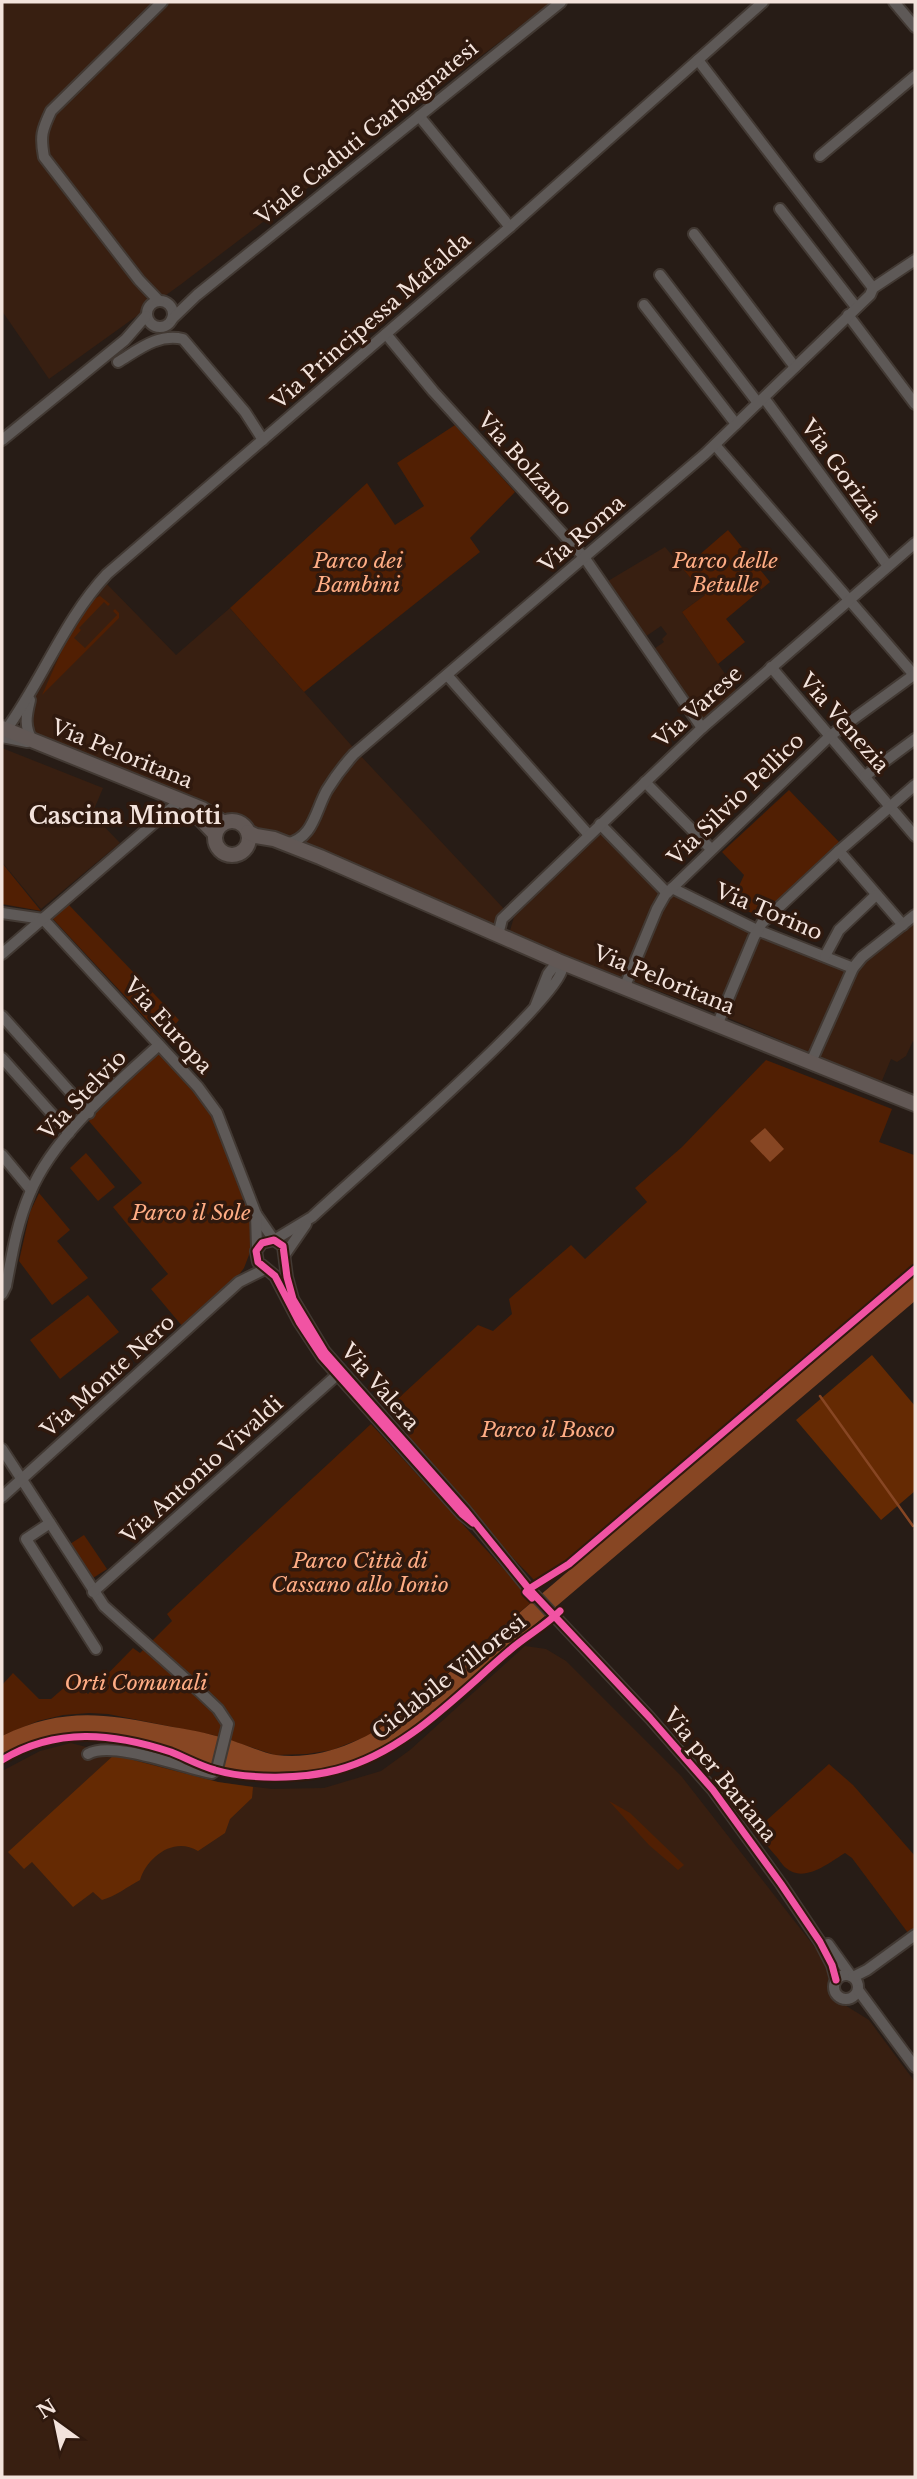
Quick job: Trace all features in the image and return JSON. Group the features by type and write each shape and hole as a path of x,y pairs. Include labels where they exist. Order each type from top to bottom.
{"main road":[{"name":"Via Peloritana","path":"3,732 202,809 220,829"},
{"name":"Via Peloritana","path":"30,742 175,805 220,829"},
{"path":"237,822 247,840 239,854 228,855 216,845 220,829 237,822"},
{"name":"Via Peloritana","path":"247,840 286,844 558,961 719,1023 915,1104"},
{"name":"Via Peloritana","path":"247,840 267,844 370,886 399,892"}],"street":[{"path":"158,327 150,323 155,306 139,280 44,156 41,139 51,111 162,2"},
{"name":"Viale Caduti Garbagnatesi","path":"172,319 197,295 561,2"},
{"name":"Via Principessa Mafalda","path":"3,732 33,691 66,627 102,579 510,227 763,2"},
{"path":"894,2 915,27"},
{"path":"698,60 873,288"},
{"path":"820,156 915,76"},
{"path":"419,116 510,227"},
{"path":"780,209 915,404"},
{"path":"694,234 795,367"},
{"name":"Via Roma","path":"286,844 300,839 313,824 321,800 349,760 715,445 870,295 873,288 915,260"},
{"name":"Via Gorizia","path":"660,275 761,400 888,566"},
{"name":"Viale Caduti Garbagnatesi","path":"155,306 197,295"},
{"path":"644,305 736,424"},
{"path":"125,340 166,326 172,319 171,308 155,306"},
{"path":"2,440 125,340 155,306"},
{"name":"Via Bolzano","path":"386,334 433,391 584,557 702,728"},
{"path":"118,362 150,342 171,337 183,339 245,412 263,440"},
{"path":"715,445 915,675"},
{"name":"Via Varese","path":"498,935 505,930 514,908 702,728 915,543"},
{"name":"Via Venezia","path":"771,667 915,836"},
{"path":"447,675 589,835"},
{"name":"Via Silvio Pellico","path":"625,986 657,909 670,890 830,736 915,675"},
{"name":"Via Principessa Mafalda","path":"30,742 26,719 33,691"},
{"path":"865,776 915,739"},
{"path":"645,782 711,849"},
{"path":"719,1023 757,930 889,805 915,785"},
{"path":"2,954 175,805"},
{"name":"Via Torino","path":"600,824 670,890 757,930 853,968"},
{"path":"839,851 903,925"},
{"path":"825,956 839,930 876,895"},
{"path":"2,913 43,919"},
{"path":"811,1062 853,968 862,957 915,915"},
{"name":"Via Europa","path":"43,919 198,1087 217,1113 256,1214 274,1240"},
{"path":"312,1217 278,1268 266,1269 258,1262 257,1251 264,1241 274,1240 312,1217 457,1083 534,1007 558,980 562,969 558,961"},
{"path":"2,1016 89,1113"},
{"name":"Via Stelvio","path":"2,1294 31,1189 55,1150 159,1045"},
{"path":"2,1058 69,1133"},
{"path":"2,1155 31,1189"},
{"name":"Via Europa","path":"256,1214 257,1251"},
{"path":"274,1240 281,1244 285,1256"},
{"name":"Via Monte Nero","path":"239,1282 257,1251"},
{"name":"Via Valera","path":"285,1256 293,1298 325,1352 499,1552 627,1693"},
{"name":"Via Monte Nero","path":"2,1497 239,1282 266,1269"},
{"name":"Via Valera","path":"266,1269 278,1282 305,1332 337,1375 462,1514 474,1523"},
{"name":"Via Antonio Vivaldi","path":"93,1592 337,1375"},
{"path":"2,1449 104,1606 218,1709 226,1721 227,1730 217,1769 210,1773 163,1760 101,1749 88,1754"},
{"path":"50,1523 26,1539 96,1649"},
{"name":"Via per Bariana","path":"627,1693 713,1790 781,1884 829,1958 836,1980"},
{"name":"Via per Bariana","path":"781,1884 855,1981"},
{"path":"847,1999 854,1996 855,1981 915,1935"},
{"path":"885,2026 866,2009 840,1997 835,1991 836,1980 841,1976 855,1981 915,2067"}],"shaded area":[{"path":"2,2 552,2 180,285 49,379 2,311"},
{"path":"665,547 705,595 682,612 739,694 702,726 651,651 664,642 662,639 667,634 661,626 645,637 608,581"},
{"path":"103,580 176,655 230,608 358,753 506,911 491,927 250,832 236,821 225,822 32,736 29,729 34,692"},
{"path":"2,748 103,788 92,814 120,843 41,909 2,862"},
{"path":"600,827 669,893 754,933 857,968 915,921 915,1044 913,1041 906,1056 897,1062 891,1059 881,1083 719,1014 509,934 516,910"},
{"path":"765,1128 784,1149 770,1162 750,1141"},
{"path":"915,1276 915,1301 417,1725 381,1749 347,1764 330,1768 290,1772 242,1771 209,1765 144,1741 102,1733 82,1733 43,1739 2,1756 2,1736 41,1721 78,1715 116,1717 197,1731 276,1755 311,1755 361,1739 404,1711"},
{"path":"872,1355 915,1406 915,1491 881,1520 796,1420"},
{"path":"525,1646 546,1649 566,1661 682,1777 824,1959 832,1979 831,1988 835,1999 869,2020 915,2082 915,2477 2,2477 2,1771 40,1751 71,1743 218,1782 272,1789 324,1788 381,1771 410,1750"},
{"path":"114,1755 218,1782 253,1787 252,1798 230,1819 225,1833 198,1851 180,1846 163,1851 149,1864 140,1880 102,1900 93,1892 73,1907 32,1862 24,1869 8,1852"}],"green space":[{"name":"Parco dei Bambini","path":"455,425 515,492 470,538 480,552 304,692 230,608 367,483 395,525 424,506 397,463"},
{"name":"Parco delle Betulle","path":"728,530 770,582 726,619 745,642 718,664 682,612 705,595 683,569"},
{"path":"100,596 110,604 108,606 104,602 79,628 81,630 74,638 85,648 117,615 113,611 115,609 119,618 42,695 66,641 94,599"},
{"path":"789,790 840,843 761,917 731,904 744,875 722,852"},
{"path":"2,863 41,911 2,904"},
{"path":"68,904 179,1020 164,1038 52,918"},
{"name":"Parco il Sole","path":"159,1050 208,1104 251,1215 252,1247 244,1268 231,1285 183,1327 151,1289 168,1274 113,1207 142,1183 88,1120"},
{"name":"Parco il Bosco","path":"766,1060 892,1109 879,1142 914,1155 915,1152 915,1266 556,1571 535,1581 434,1475 390,1406 478,1325 493,1331 512,1314 509,1299 571,1245 585,1259 647,1202 635,1188 682,1147"},
{"path":"86,1153 115,1187 98,1201 70,1168"},
{"path":"39,1193 70,1230 57,1241 88,1278 52,1305 19,1261 30,1212"},
{"path":"88,1295 119,1332 60,1379 30,1340"},
{"name":"Parco Città di Cassano allo Ionio","path":"371,1424 533,1601 387,1724 370,1735 332,1750 275,1755 213,1735 108,1714 89,1713 38,1721 2,1736 2,1685 13,1673 39,1699 51,1699 73,1680 88,1694 133,1648 140,1653 172,1621 167,1614"},
{"path":"84,1535 107,1569 90,1580 67,1546"},
{"path":"829,1764 853,1785 915,1856 915,1928 908,1933 852,1858 845,1853 817,1870 801,1874 786,1868 761,1836 758,1828"},
{"path":"609,1801 630,1813 684,1865 678,1870 649,1845"}],"waterway":[{"path":"820,1396 913,1526"}],"cycle path":[{"path":"473,1523 322,1357 299,1322 275,1276 258,1262 256,1251 262,1243 274,1240 283,1246 293,1299 325,1352 465,1510 529,1589 650,1718 713,1790 820,1942 832,1965 836,1980"},
{"path":"532,1598 526,1592 529,1589 569,1564 915,1269"},
{"name":"Ciclabile Villoresi","path":"2,1760 43,1742 85,1736 106,1737 149,1746 229,1773 292,1777 337,1770 362,1762 408,1736 560,1611"}],"district":[{"name":"Cascina Minotti","path":"125,816"}],"park label":[{"name":"Orti Comunali","path":"136,1683"}]}
